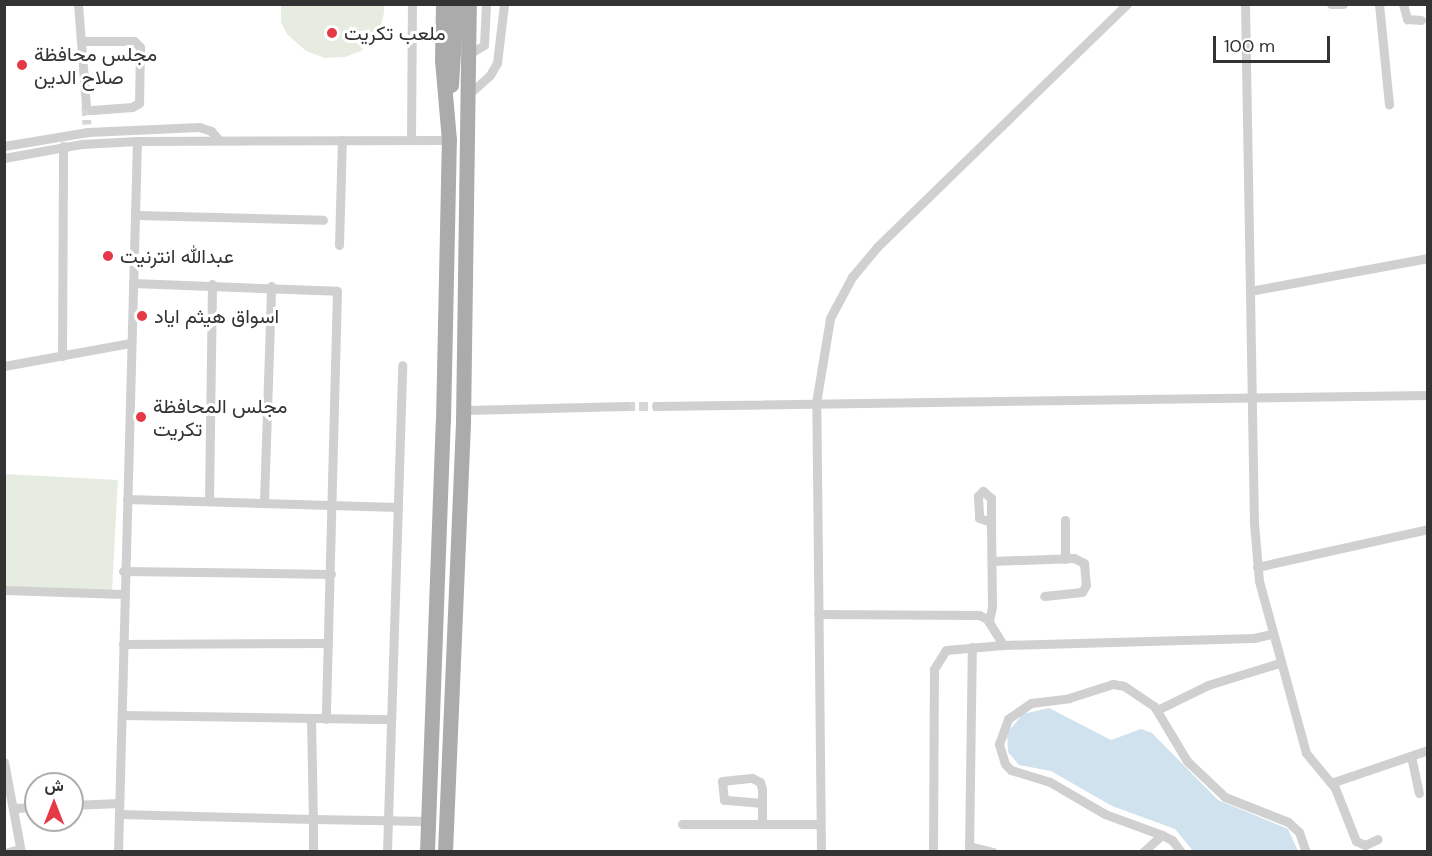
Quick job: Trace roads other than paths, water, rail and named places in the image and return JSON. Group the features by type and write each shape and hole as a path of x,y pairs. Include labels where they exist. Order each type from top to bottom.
{"main road":[{"path":"427,852 443,421 449,140 442,60 443,4"},
{"path":"447,104 456,4"},
{"path":"445,852 463,416 469,4"},
{"path":"443,421 463,416"}],"street":[{"path":"78,4 81,41 89,108 132,107 139,103 140,47 134,41 81,41"},
{"path":"411,140 412,4"},
{"path":"469,54 484,45 486,4"},
{"path":"469,94 496,67 504,4"},
{"path":"820,852 816,403 830,318 852,277 877,247 1127,4"},
{"path":"1245,4 1257,567 1279,663 1303,745 1331,783 1356,841 1365,845 1378,838"},
{"path":"1330,4 1343,4"},
{"path":"1378,4 1389,105"},
{"path":"1403,4 1407,19 1422,20"},
{"path":"4,147 87,128 199,127 211,131 219,140"},
{"path":"339,245 342,140"},
{"path":"4,158 63,146 137,141 449,140"},
{"path":"118,852 123,571 137,141"},
{"path":"62,356 63,146"},
{"path":"136,215 323,220"},
{"path":"1250,291 1428,258"},
{"path":"133,283 332,288 338,293 326,719"},
{"path":"208,500 212,284"},
{"path":"264,502 271,286"},
{"path":"4,366 131,343"},
{"path":"387,852 402,365"},
{"path":"656,406 1428,395"},
{"path":"463,416 626,406"},
{"path":"127,499 398,507"},
{"path":"1065,520 1065,559"},
{"path":"982,646 990,624 991,522"},
{"path":"1257,567 1428,529"},
{"path":"992,561 1065,559 1084,563 1085,588 1077,595 1044,596"},
{"path":"123,571 331,574"},
{"path":"4,590 123,594"},
{"path":"818,614 979,615 990,624 1003,645"},
{"path":"933,852 933,669 946,650 1003,645 1245,638 1272,634"},
{"path":"123,644 328,643"},
{"path":"972,647 969,849 993,852"},
{"path":"1157,710 1208,685 1279,663"},
{"path":"1181,852 1172,840 1162,835 1105,814 1050,782 1015,772 1005,764 999,744 1003,727 1020,707 1069,698 1108,684 1124,686 1157,710 1186,761 1234,802 1288,822 1299,832 1306,852"},
{"path":"122,715 392,719"},
{"path":"311,719 313,852"},
{"path":"1331,783 1428,750"},
{"path":"1411,756 1419,793"},
{"path":"4,762 8,795 15,808 21,850 8,852"},
{"path":"762,803 726,801 722,795 722,781 728,778 756,779 762,786 762,803 762,824"},
{"path":"84,806 313,819 427,821"},
{"path":"15,808 24,808"},
{"path":"682,824 820,825"},
{"path":"1143,852 1162,835"}],"water":[{"path":"1049,708 1111,740 1141,729 1152,733 1218,800 1288,829 1298,851 1193,851 1175,829 1112,806 1051,771 1019,765 1008,752 1007,733 1023,714"}],"tunnel":[{"path":"86,106 87,124"},
{"path":"626,406 656,406"}],"place":[{"name":"ملعب تكريت","path":"332,33"},
{"name":"مجلس محافظة صلاح الدين","path":"22,65"},
{"name":"عبدالله انترنيت","path":"108,256"},
{"name":"اسواق هيثم اياد","path":"142,316"},
{"name":"مجلس المحافظة تكريت","path":"141,417"}]}
